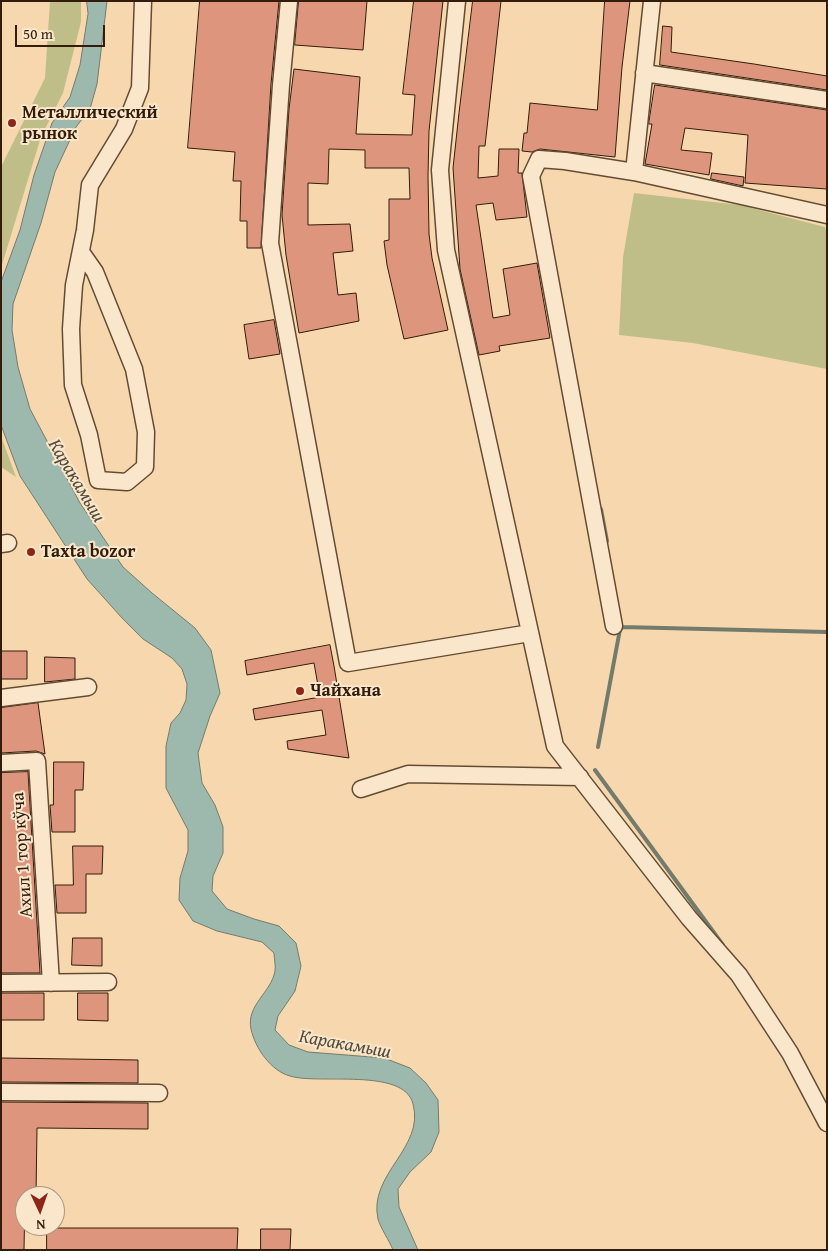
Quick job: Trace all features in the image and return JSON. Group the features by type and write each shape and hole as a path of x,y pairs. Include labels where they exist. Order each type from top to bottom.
{"street":[{"path":"81,252 95,272 134,369 146,432 145,467 127,482 98,480 89,435 73,385 71,329 74,285 81,252 90,185 124,129 140,88 143,1"},
{"path":"289,1 270,244 348,664 530,633"},
{"path":"456,1 440,170 446,250 555,746 689,918 739,975 790,1053 827,1122"},
{"path":"634,172 652,1"},
{"path":"644,73 827,100"},
{"path":"614,626 530,176 539,159 565,161 634,172 827,215"},
{"path":"1,698 88,687"},
{"name":"Ахил 1 тор кўча","path":"1,763 37,761 50,982"},
{"path":"361,788 408,774 580,777"},
{"path":"1,983 108,982"},
{"path":"1,1092 159,1094"}],"shaded area":[{"path":"50,1 81,1 81,22 63,93 41,137 1,268 1,167 45,78"},
{"path":"87,1 107,1 97,84 90,109 76,127 55,172 41,223 13,304 12,330 18,367 30,409 80,503 123,567 195,628 211,650 220,693 198,753 202,783 215,805 223,827 223,853 213,876 212,891 227,909 279,926 296,943 301,966 295,991 278,1016 275,1030 289,1045 308,1052 384,1058 410,1068 426,1083 438,1100 439,1132 431,1152 410,1172 398,1189 399,1207 418,1250 393,1250 378,1219 377,1203 381,1188 405,1148 411,1134 415,1120 413,1104 406,1093 394,1085 378,1081 290,1076 270,1064 260,1051 253,1036 250,1021 255,1006 273,979 275,969 274,953 262,942 217,931 193,921 179,900 180,878 188,851 188,830 166,788 166,746 171,723 180,713 186,700 187,684 182,669 172,658 143,639 87,579 20,476 1,425 1,282 20,230 34,175 52,123 70,97 80,65 88,14"},
{"path":"634,193 740,205 825,227 827,233 827,369 693,343 619,335 623,257"},
{"path":"1,436 16,477 1,467"}],"building":[{"path":"200,1 279,1 271,84 261,248 247,248 247,221 240,221 241,181 233,181 235,152 188,148"},
{"path":"299,1 367,1 363,50 295,45"},
{"path":"414,1 443,1 429,131 428,176 429,234 432,258 448,330 404,339 387,265 384,241 389,240 389,199 410,199 409,168 365,168 365,150 329,149 328,184 308,183 308,225 350,224 353,251 333,253 338,295 356,293 359,321 299,333 286,255 282,215 289,109 294,69 360,77 356,134 412,135 415,95 403,94"},
{"path":"473,1 501,1 485,146 479,146 478,178 498,176 499,149 519,149 518,173 522,173 527,217 496,220 493,203 476,205 493,318 510,315 503,269 537,263 550,338 499,346 500,351 479,355 460,269 453,168"},
{"path":"605,1 630,1 622,67 615,157 540,149 532,152 522,151 524,133 527,133 530,103 597,110"},
{"path":"663,26 672,27 671,52 827,76 827,90 660,65"},
{"path":"655,85 827,110 827,189 745,183 748,135 685,128 681,150 712,153 709,175 645,164 652,124 649,124"},
{"path":"712,173 744,177 743,186 711,179"},
{"path":"274,320 280,354 249,359 244,325"},
{"path":"330,645 349,758 288,749 287,741 326,735 322,710 255,720 253,709 320,697 314,663 247,675 245,661"},
{"path":"1,651 27,651 27,679 1,679"},
{"path":"45,657 75,658 75,679 45,682"},
{"path":"38,703 45,754 36,751 1,753 1,708"},
{"path":"54,762 84,762 83,790 75,790 75,832 52,832 50,805 53,805"},
{"path":"28,772 40,973 1,973 1,773"},
{"path":"73,846 103,846 102,874 86,874 86,913 57,913 55,885 73,885"},
{"path":"73,938 102,938 102,966 72,965"},
{"path":"1,993 44,993 44,1020 1,1020"},
{"path":"78,993 108,993 108,1021 78,1020"},
{"path":"1,1058 138,1060 138,1083 1,1082"},
{"path":"1,1102 148,1103 148,1129 37,1128 36,1186 15,1186 15,1236 24,1236 24,1250 1,1250"},
{"path":"65,1228 238,1228 237,1250 47,1250 47,1236 65,1236"},
{"path":"261,1229 291,1229 290,1250 261,1250"}],"waterway":[{"path":"601,509 607,541"},
{"path":"598,747 621,624"},
{"path":"622,627 827,632"},
{"path":"595,770 723,945"}],"place":[{"name":"Металлический рынок","path":"12,123"},
{"name":"Taxta bozor","path":"31,552"},
{"name":"Чайхана","path":"300,691"}],"water label":[{"name":"Каракамыш","path":"76,481"},
{"name":"Каракамыш","path":"345,1045"}]}
